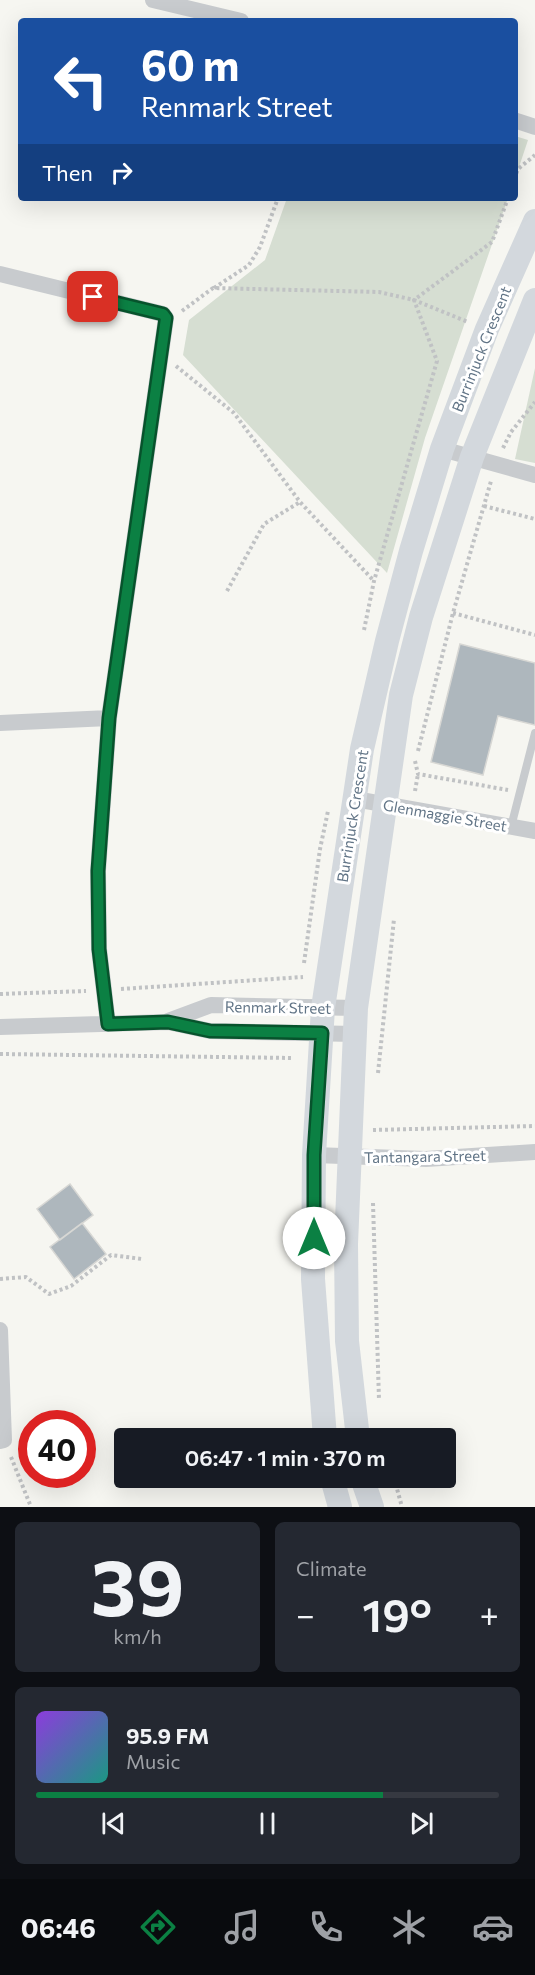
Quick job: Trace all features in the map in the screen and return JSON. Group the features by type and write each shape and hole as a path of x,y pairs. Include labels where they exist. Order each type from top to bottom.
{"street":[{"path":"153,0 228,18"},
{"path":"518,121 535,127"},
{"name":"Burrinjuck Crescent","path":"324,1428 313,1279 314,1155 323,1008 362,749 411,551 442,449 487,329 535,221"},
{"path":"0,274 163,314 166,318 109,718 98,871 99,949 108,1024"},
{"name":"Burrinjuck Crescent","path":"357,1428 347,1341 346,1244 356,1008 401,695 421,617 472,457 535,300"},
{"path":"442,449 535,475"},
{"path":"0,723 109,718"},
{"name":"Glenmaggie Street","path":"355,799 535,831"},
{"name":"Renmark Street","path":"168,1022 211,1005 356,1008"},
{"name":"Renmark Street","path":"0,1027 168,1022 210,1031 355,1034"},
{"name":"Tantangara Street","path":"314,1155 426,1159 535,1152"},
{"path":"0,1330 2,1441"},
{"path":"335,1488 340,1507"},
{"path":"365,1488 372,1507"}],"lane":[{"path":"512,827 535,733"}],"path":[{"path":"518,169 535,155"},
{"path":"166,318 179,313 249,265 260,247 277,201"},
{"path":"414,300 492,242 507,201"},
{"path":"213,288 379,292 414,300 469,322"},
{"path":"162,355 234,413 300,502 374,581 438,361 414,300"},
{"path":"227,591 264,524 300,502"},
{"path":"520,792 418,774 415,761 483,506 535,519"},
{"path":"453,613 535,635"},
{"path":"126,989 303,977"},
{"path":"0,994 84,991"},
{"path":"0,1054 293,1058"},
{"path":"372,1130 535,1126"},
{"path":"0,1279 26,1277 49,1294 71,1286 111,1255 142,1259"},
{"path":"2,1441 31,1507"},
{"path":"397,1488 402,1507"},
{"path":"393,1507 401,1501"}],"shaded area":[{"path":"518,137 528,140 518,170"},
{"path":"286,201 507,201 425,438 387,573 183,355 189,320 265,260"},
{"path":"535,368 535,463 515,459"}],"building":[{"path":"460,644 535,663 535,725 498,716 483,775 431,762"},
{"path":"70,1184 93,1215 60,1240 37,1209"},
{"path":"82,1223 106,1254 74,1279 50,1247"}],"route":[{"path":"93,297 163,314 166,318 109,718 98,871 99,949 108,1024 168,1022 210,1031 322,1033 314,1155 314,1238"}]}
